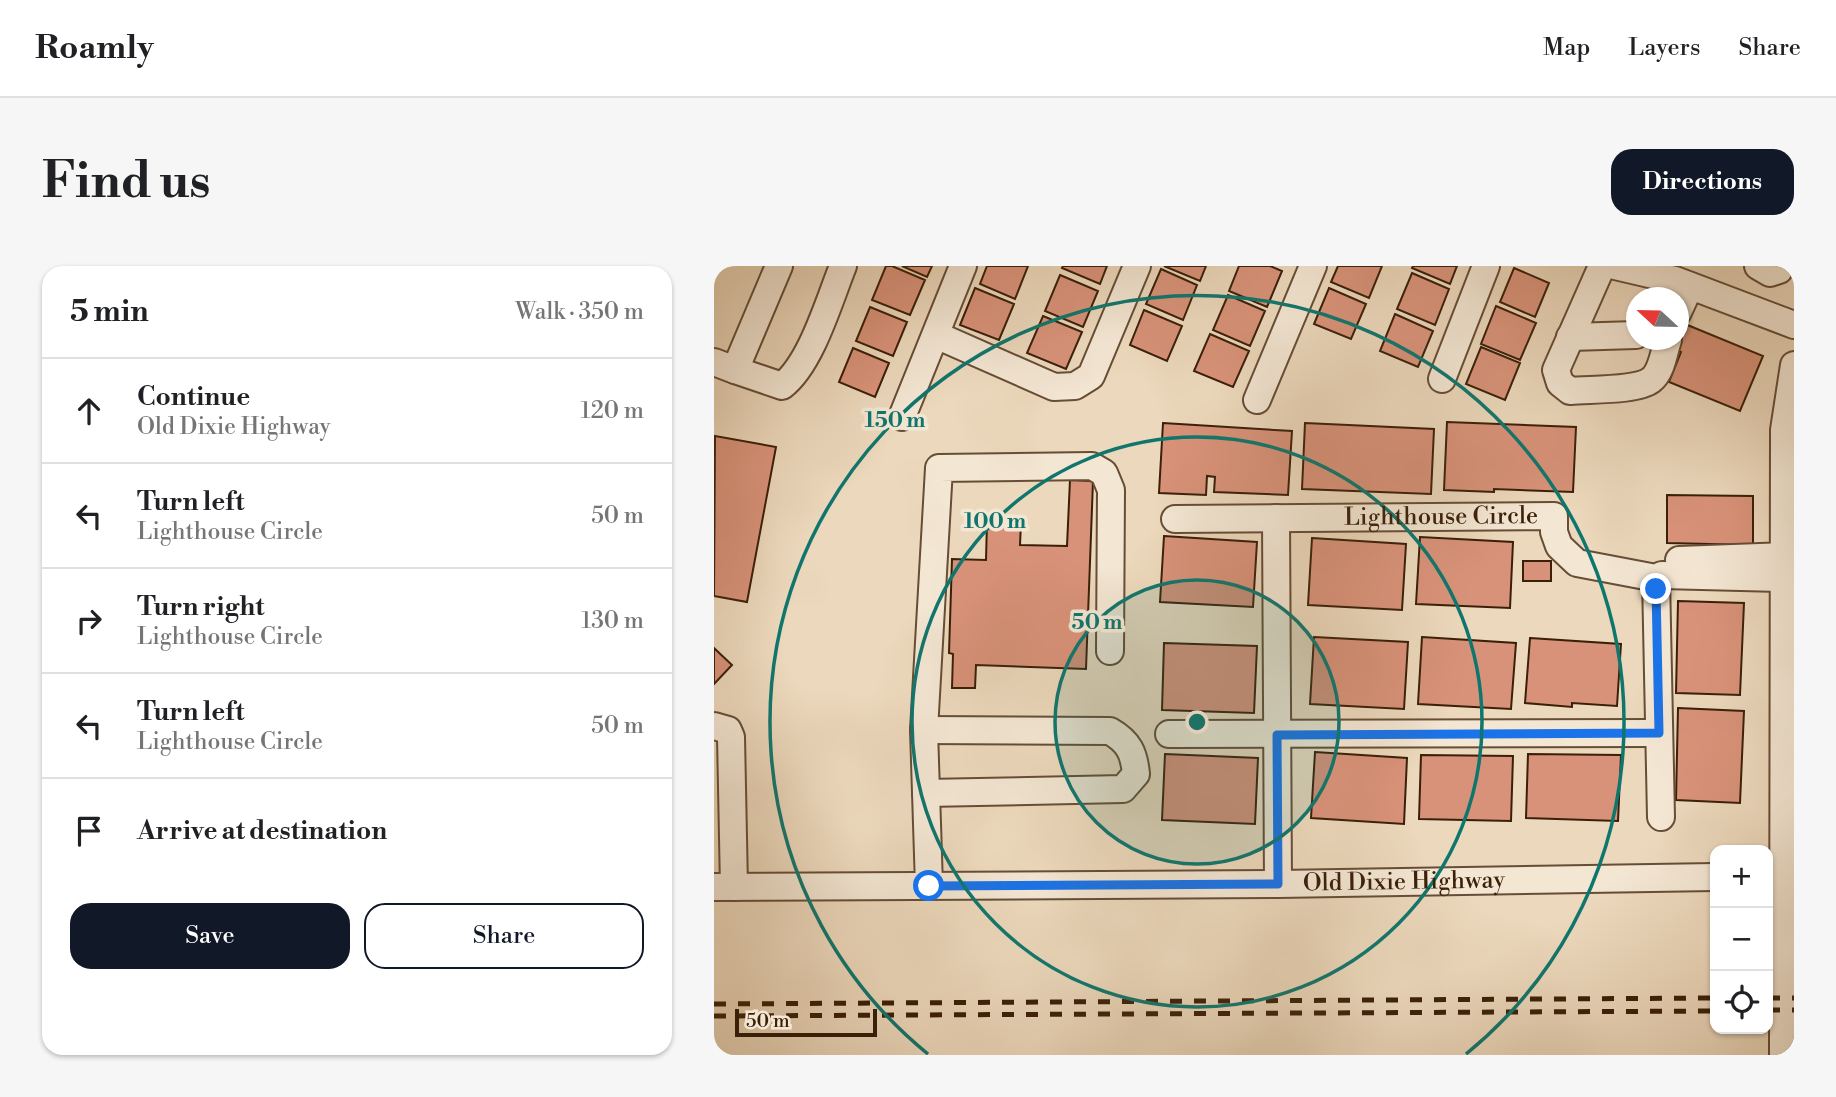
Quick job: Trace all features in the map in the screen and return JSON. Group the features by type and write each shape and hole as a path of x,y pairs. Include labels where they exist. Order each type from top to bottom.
{"street":[{"path":"779,266 725,366 782,386 793,378 806,357 843,266"},
{"path":"902,417 963,266"},
{"path":"936,335 1054,387 1075,386 1091,376 1138,266"},
{"path":"1257,400 1313,266"},
{"path":"1442,379 1486,266"},
{"path":"1602,266 1556,370 1560,383 1570,391 1641,385 1654,379 1664,350"},
{"path":"1615,266 1690,285 1794,325"},
{"path":"1758,266 1770,273 1779,270 1780,266"},
{"path":"1570,337 1626,335"},
{"path":"1783,1055 1784,430 1794,365"},
{"path":"929,886 924,730 939,468 1092,466 1104,473 1111,490 1110,651"},
{"name":"Lighthouse Circle","path":"1175,519 1554,516 1554,533 1559,546 1577,563 1659,577"},
{"path":"1276,518 1278,884"},
{"path":"1661,817 1659,577 1680,559 1784,567"},
{"path":"714,726 728,730 731,737 724,887"},
{"path":"924,730 1110,731 1125,739 1134,754 1136,774 1123,789 926,793"},
{"path":"1169,734 1659,733"},
{"name":"Old Dixie Highway","path":"724,887 1278,884 1710,877"}],"building":[{"path":"886,266 925,280 910,315 872,300"},
{"path":"902,266 932,266 927,277"},
{"path":"987,266 1028,266 1015,299 980,284"},
{"path":"1107,266 1100,284 1062,268"},
{"path":"1164,266 1206,266 1200,281"},
{"path":"1239,266 1270,266 1282,271 1267,307 1229,291"},
{"path":"1338,266 1382,266 1369,298 1331,282"},
{"path":"1457,266 1450,284 1412,268"},
{"path":"1514,268 1549,283 1535,317 1500,302"},
{"path":"1161,269 1197,285 1183,320 1146,304"},
{"path":"1412,273 1449,289 1435,325 1397,309"},
{"path":"1060,275 1098,291 1083,327 1045,311"},
{"path":"975,288 1014,304 999,340 960,325"},
{"path":"1329,288 1366,304 1351,339 1314,324"},
{"path":"1228,295 1265,311 1250,346 1213,330"},
{"path":"1496,306 1536,323 1520,360 1481,344"},
{"path":"870,307 907,322 893,356 856,341"},
{"path":"1144,310 1182,326 1167,361 1130,345"},
{"path":"1395,314 1433,331 1418,367 1380,351"},
{"path":"1043,316 1082,332 1066,369 1027,353"},
{"path":"1689,326 1763,356 1740,411 1669,382 1681,352 1676,350 1689,350"},
{"path":"1210,334 1249,351 1233,387 1194,371"},
{"path":"1481,347 1520,363 1505,400 1466,384"},
{"path":"853,348 889,363 875,397 839,382"},
{"path":"1447,422 1576,427 1573,492 1444,490"},
{"path":"1163,423 1292,431 1288,495 1214,492 1215,477 1207,476 1206,495 1159,493"},
{"path":"1305,423 1434,429 1431,494 1302,489"},
{"path":"715,436 776,447 747,602 714,596"},
{"path":"1070,480 1093,481 1086,669 976,665 975,688 952,688 953,654 949,653 952,559 986,560 987,521 1021,522 1020,545 1067,546"},
{"path":"1667,495 1753,496 1753,545 1667,543"},
{"path":"1164,536 1257,542 1253,607 1160,602"},
{"path":"1420,537 1513,542 1510,608 1416,604"},
{"path":"1312,538 1406,544 1402,610 1308,605"},
{"path":"1523,561 1551,561 1551,581 1523,581"},
{"path":"1678,601 1744,603 1740,695 1676,693"},
{"path":"1314,637 1408,642 1404,709 1310,704"},
{"path":"1422,637 1516,643 1511,709 1418,704"},
{"path":"1530,638 1621,644 1617,706 1572,703 1572,707 1525,703"},
{"path":"1164,643 1257,646 1254,713 1162,710"},
{"path":"714,648 732,665 714,684"},
{"path":"1678,708 1744,711 1740,803 1676,800"},
{"path":"1315,752 1407,758 1404,824 1311,818"},
{"path":"1165,754 1258,758 1255,824 1162,820"},
{"path":"1528,754 1621,755 1618,821 1526,818"},
{"path":"1421,755 1513,756 1511,821 1419,819"}],"railway":[{"path":"714,1004 1710,998"},
{"path":"1773,998 1794,998"},
{"path":"1773,1010 1794,1010"},
{"path":"714,1016 1710,1011"}],"route":[{"path":"929,886 1278,884 1277,735 1659,733 1656,589"}]}
